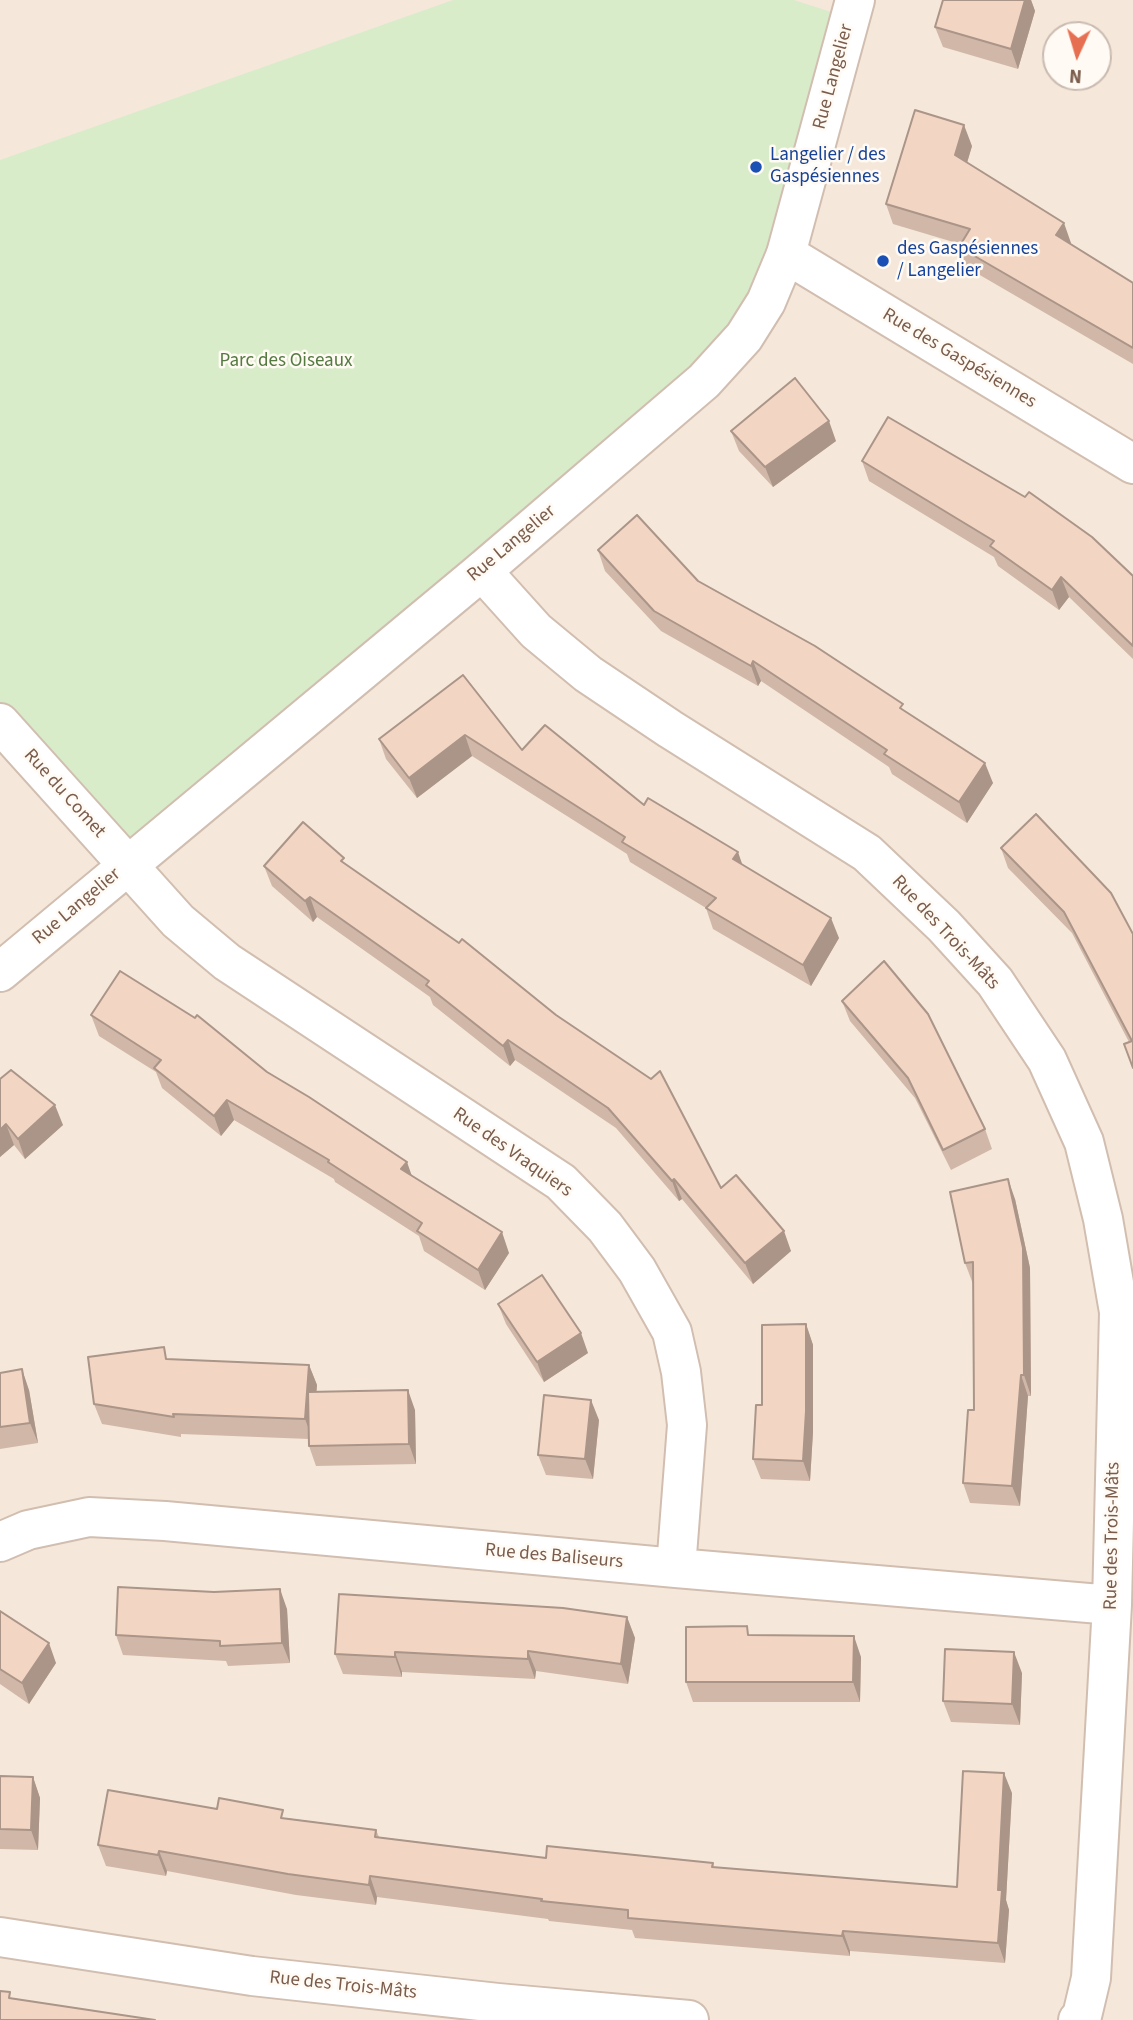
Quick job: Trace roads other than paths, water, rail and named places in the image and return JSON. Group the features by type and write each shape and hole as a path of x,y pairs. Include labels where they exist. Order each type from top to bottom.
{"street":[{"name":"Rue Langelier","path":"0,972 482,571 704,381 744,337 766,302 786,254 855,0"},
{"name":"Rue des Gaspésiennes","path":"786,254 1133,464"},
{"name":"Rue des Trois-Mâts","path":"482,571 536,631 588,674 867,853 944,926 995,982 1047,1060 1084,1142 1103,1220 1119,1312 1112,1605 1091,1978 1082,2016 1078,2020"},
{"name":"Rue du Comet","path":"0,723 127,865"},
{"name":"Rue des Vraquiers","path":"127,865 178,921 227,962 561,1182 605,1227 637,1270 671,1332 681,1372 687,1425 676,1568"},
{"name":"Rue des Baliseurs","path":"0,1542 28,1530 89,1517 165,1521 1112,1605"},
{"name":"Rue des Trois-Mâts","path":"0,1937 252,1976 498,2003 689,2020"}],"place":[{"name":"Langelier / des Gaspésiennes","path":"756,167"},
{"name":"des Gaspésiennes / Langelier","path":"883,261"}],"park label":[{"name":"Parc des Oiseaux","path":"286,362"}]}
